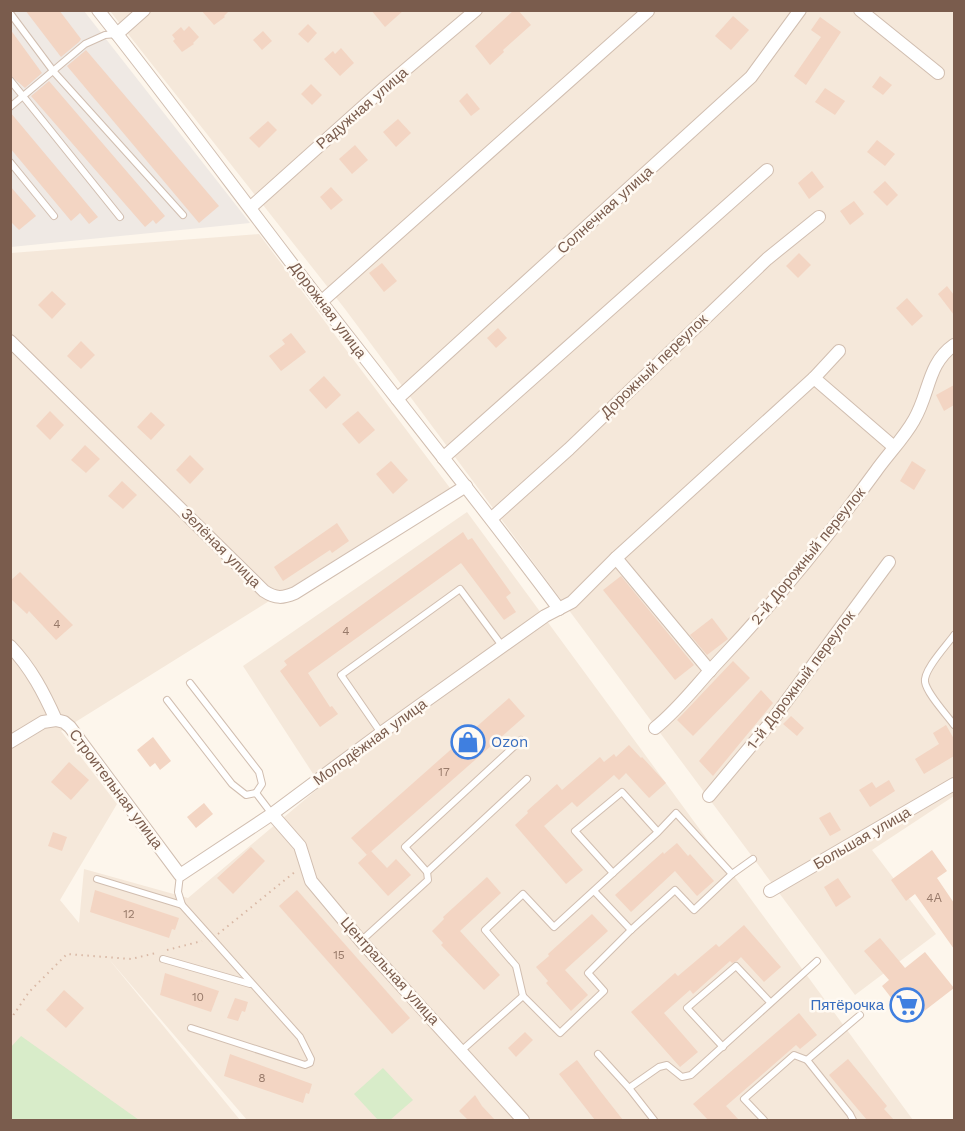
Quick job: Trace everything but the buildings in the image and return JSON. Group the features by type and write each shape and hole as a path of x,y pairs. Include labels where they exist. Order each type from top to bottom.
{"street":[{"name":"Дорожная улица","path":"98,10 559,609"},
{"path":"117,34 144,10"},
{"name":"Радужная улица","path":"251,207 385,87 476,10"},
{"name":"Солнечная улица","path":"397,399 751,77 801,10"},
{"path":"860,10 938,74"},
{"path":"321,302 648,11"},
{"path":"443,458 767,170"},
{"name":"Дорожный переулок","path":"492,519 767,259 819,217"},
{"name":"Зелёная улица","path":"10,340 264,591 273,597 283,598 295,592 466,486"},
{"name":"2-й Дорожный переулок","path":"655,728 677,709 758,620 842,518 914,420 941,355 954,345"},
{"name":"Молодёжная улица","path":"180,875 272,814 545,616 572,602 616,558 814,378 839,351"},
{"path":"814,378 894,447"},
{"path":"616,558 710,671"},
{"name":"1-й Дорожный переулок","path":"709,796 771,722 889,562"},
{"name":"Строительная улица","path":"10,646 23,660 41,687 57,720 70,727 180,875"},
{"path":"10,742 42,722 57,720"},
{"name":"Большая улица","path":"770,891 954,784"},
{"name":"Центральная улица","path":"272,814 300,846 311,881 523,1120"}],"lane":[{"path":"10,13 54,72 183,215"},
{"path":"10,107 85,44 105,35 117,34"},
{"path":"10,80 120,217"},
{"path":"10,162 54,216"},
{"path":"381,733 341,675 460,589 503,647"},
{"path":"954,635 928,670 924,681 928,691 954,725"},
{"path":"166,700 232,784 246,795 256,793 262,784 259,772 190,683"},
{"path":"362,940 428,880 427,872 405,847 521,740"},
{"path":"427,872 527,779"},
{"path":"613,873 575,831 622,792 658,832"},
{"path":"256,793 272,814"},
{"path":"732,874 676,813 554,927 523,894 485,930 516,966 523,996 560,1032 603,991 588,973 675,890 694,910 732,874 753,859"},
{"path":"180,875 178,892 182,905 251,984 279,1011 300,1037 311,1059 310,1063 305,1065 191,1028"},
{"path":"97,879 182,905"},
{"path":"594,891 631,930"},
{"path":"163,959 251,984"},
{"path":"629,1088 659,1067 667,1065 682,1077 691,1075 817,960"},
{"path":"723,1047 687,1008 736,966 770,1002"},
{"path":"461,1051 523,996"},
{"path":"807,1060 860,1015"},
{"path":"598,1054 654,1120"},
{"path":"764,1120 744,1099 794,1055 807,1060 850,1114 852,1120"}],"path":[{"path":"10,1020 29,992 67,954 131,959 213,938 306,863"}],"shaded area":[{"path":"11,11 84,11 250,223 11,247"},
{"path":"110,11 954,11 954,796 872,850 936,934 855,995 345,309"},
{"path":"259,234 450,488 61,731 117,804 60,900 79,923 84,869 188,898 321,786 243,666 467,512 913,1120 247,1120 108,958 240,1120 11,1120 11,253"}],"green space":[{"path":"21,1036 139,1120 11,1120 11,1047"},
{"path":"383,1068 413,1100 390,1120 378,1120 354,1094"}],"place":[{"name":"Ozon","path":"468,742"},
{"name":"Пятёрочка","path":"907,1005"}]}
